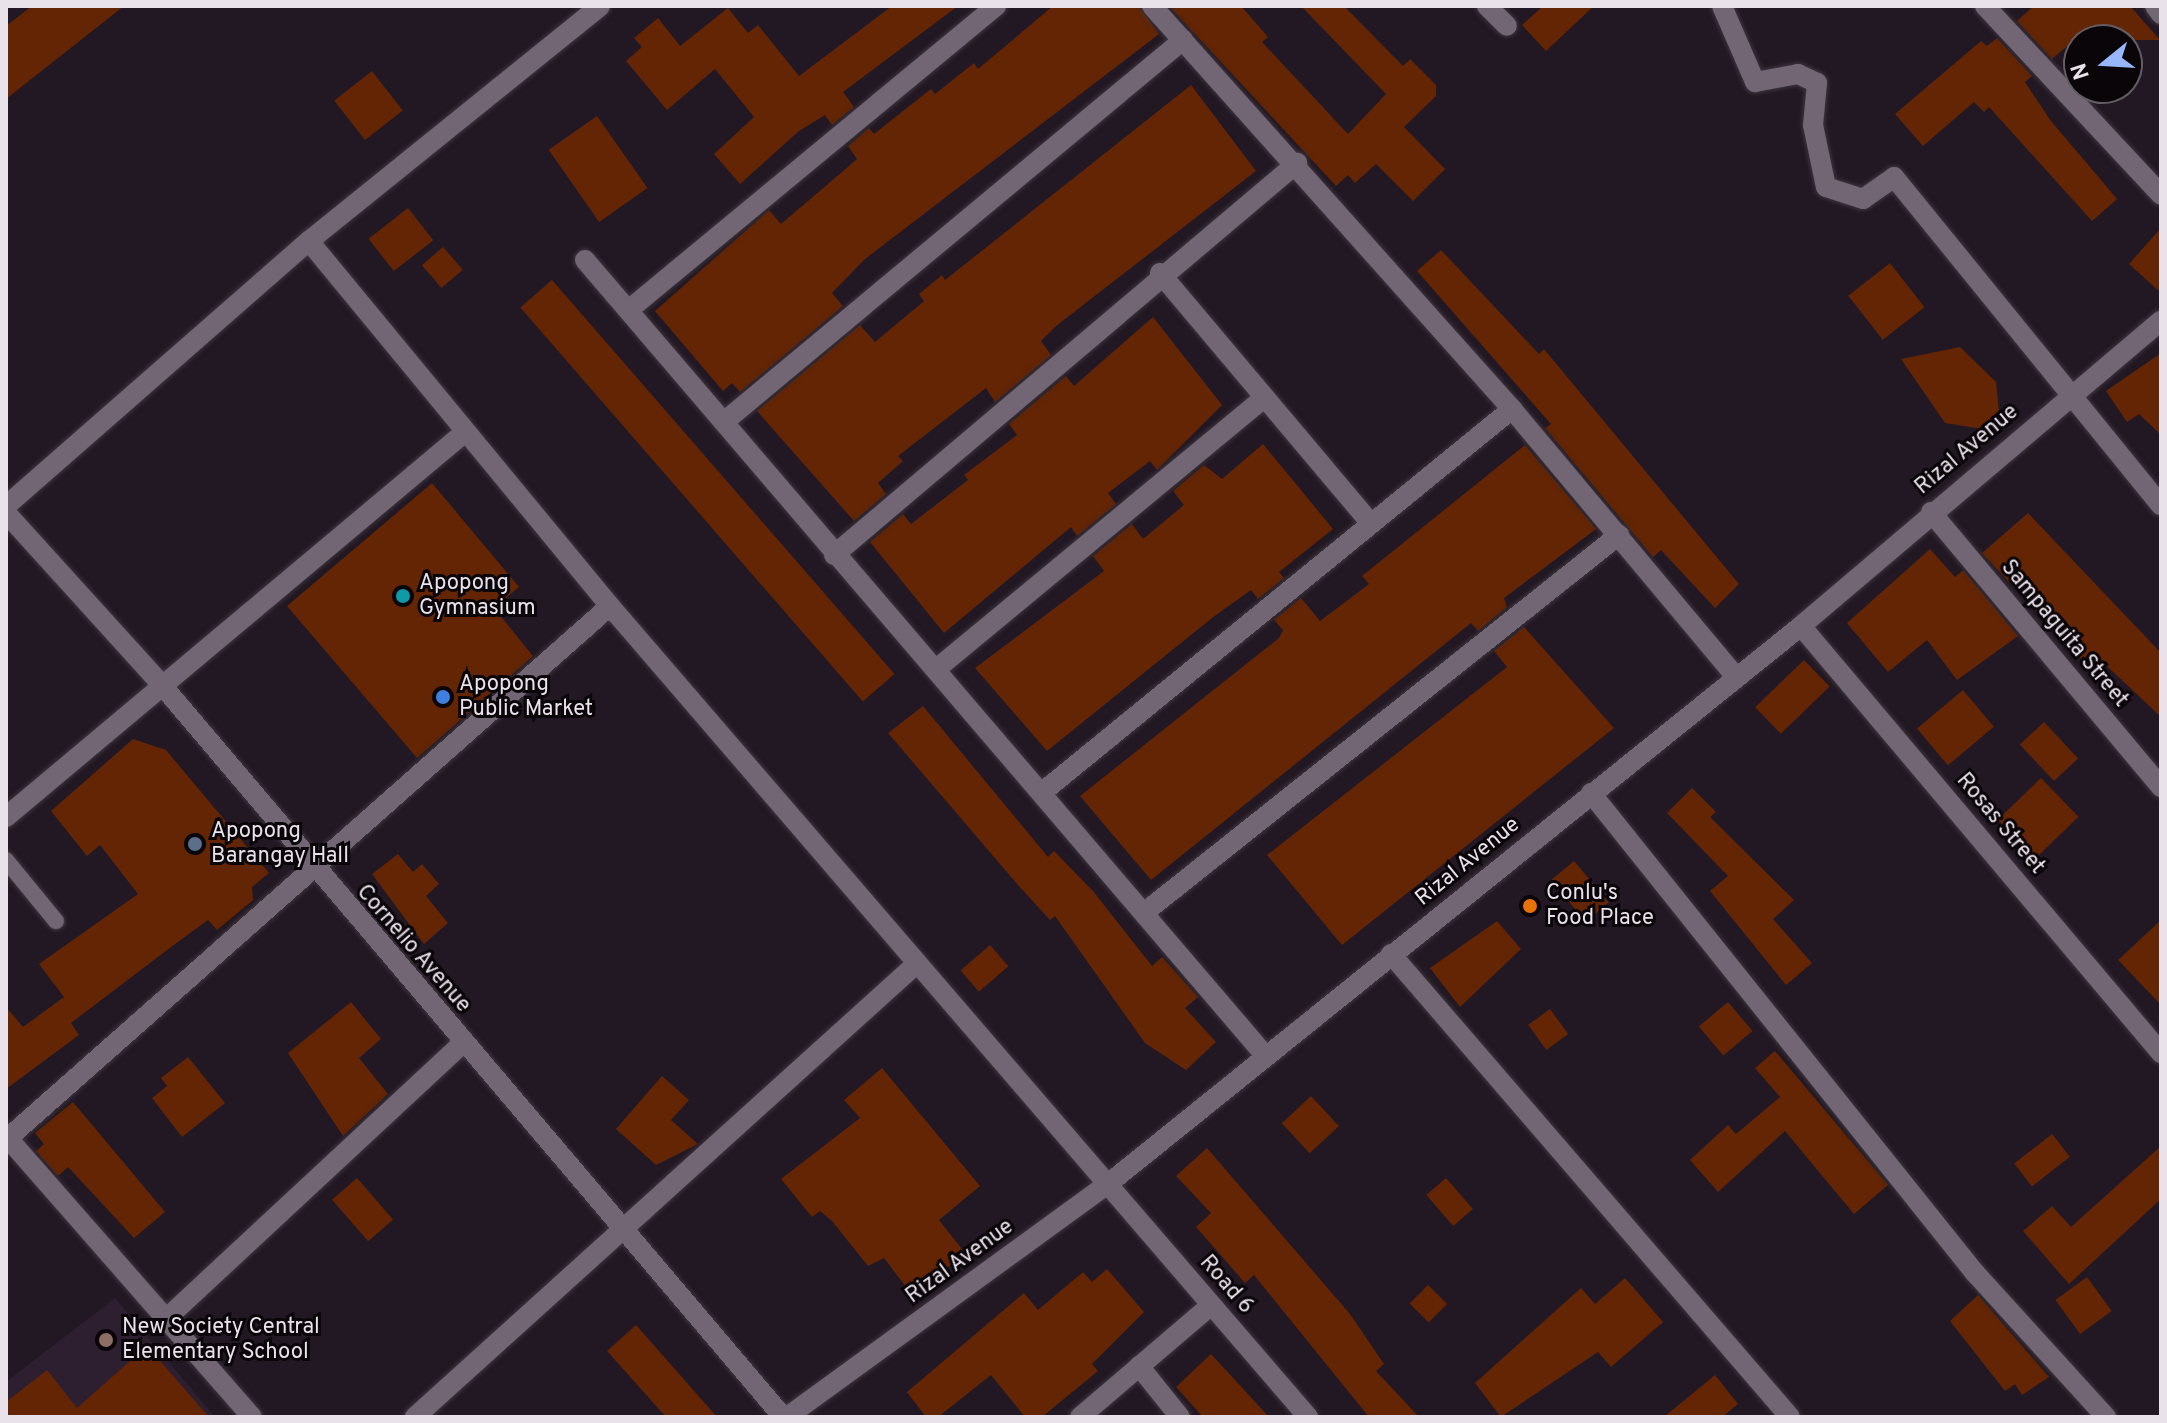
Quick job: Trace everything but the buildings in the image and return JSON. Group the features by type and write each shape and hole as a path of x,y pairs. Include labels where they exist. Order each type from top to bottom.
{"street":[{"path":"6,506 309,241 600,6"},
{"path":"631,308 996,6"},
{"path":"1152,6 1297,163 1512,409 1736,677"},
{"path":"1487,6 1507,26"},
{"path":"1722,6 1755,82 1798,74 1817,83 1813,125 1826,187 1863,199 1894,177 2161,505"},
{"path":"1985,6 2161,195"},
{"path":"2155,6 2161,14"},
{"path":"725,421 1183,40"},
{"path":"834,555 1160,273 1297,163"},
{"name":"Road 6","path":"309,241 464,433 610,606 915,965 1308,1417"},
{"path":"585,260 631,308 834,555 940,666 1263,1053"},
{"path":"1160,273 1262,400 1368,520"},
{"name":"Rizal Avenue","path":"785,1417 1108,1184 1263,1053 1801,626 1931,512 2161,321"},
{"path":"940,666 1262,400"},
{"path":"1045,790 1368,520 1512,409"},
{"path":"6,817 464,433"},
{"name":"Sampaguita Street","path":"1931,512 2161,787"},
{"name":"Cornelio Avenue","path":"6,513 161,684 311,869 785,1417"},
{"path":"1145,912 1619,535"},
{"path":"252,1417 168,1317 7,1137 610,606"},
{"name":"Rosas Street","path":"1801,626 2161,1053"},
{"path":"1591,793 1975,1273 2106,1417"},
{"path":"1391,954 1790,1417"},
{"path":"415,1417 915,965"},
{"path":"168,1317 463,1043"},
{"path":"1080,1417 1211,1305"},
{"path":"1139,1366 1180,1417"}],"lane":[{"path":"6,860 56,921"}],"shaded area":[{"name":"New Society Central Elementary School","path":"115,1298 215,1417 6,1417 6,1382"}],"place":[{"name":"Apopong Gymnasium","path":"403,596"},
{"name":"Apopong Public Market","path":"443,697"},
{"name":"Apopong Barangay Hall","path":"195,844"},
{"name":"Conlu's Food Place","path":"1530,906"},
{"name":"New Society Central Elementary School","path":"106,1340"}]}
